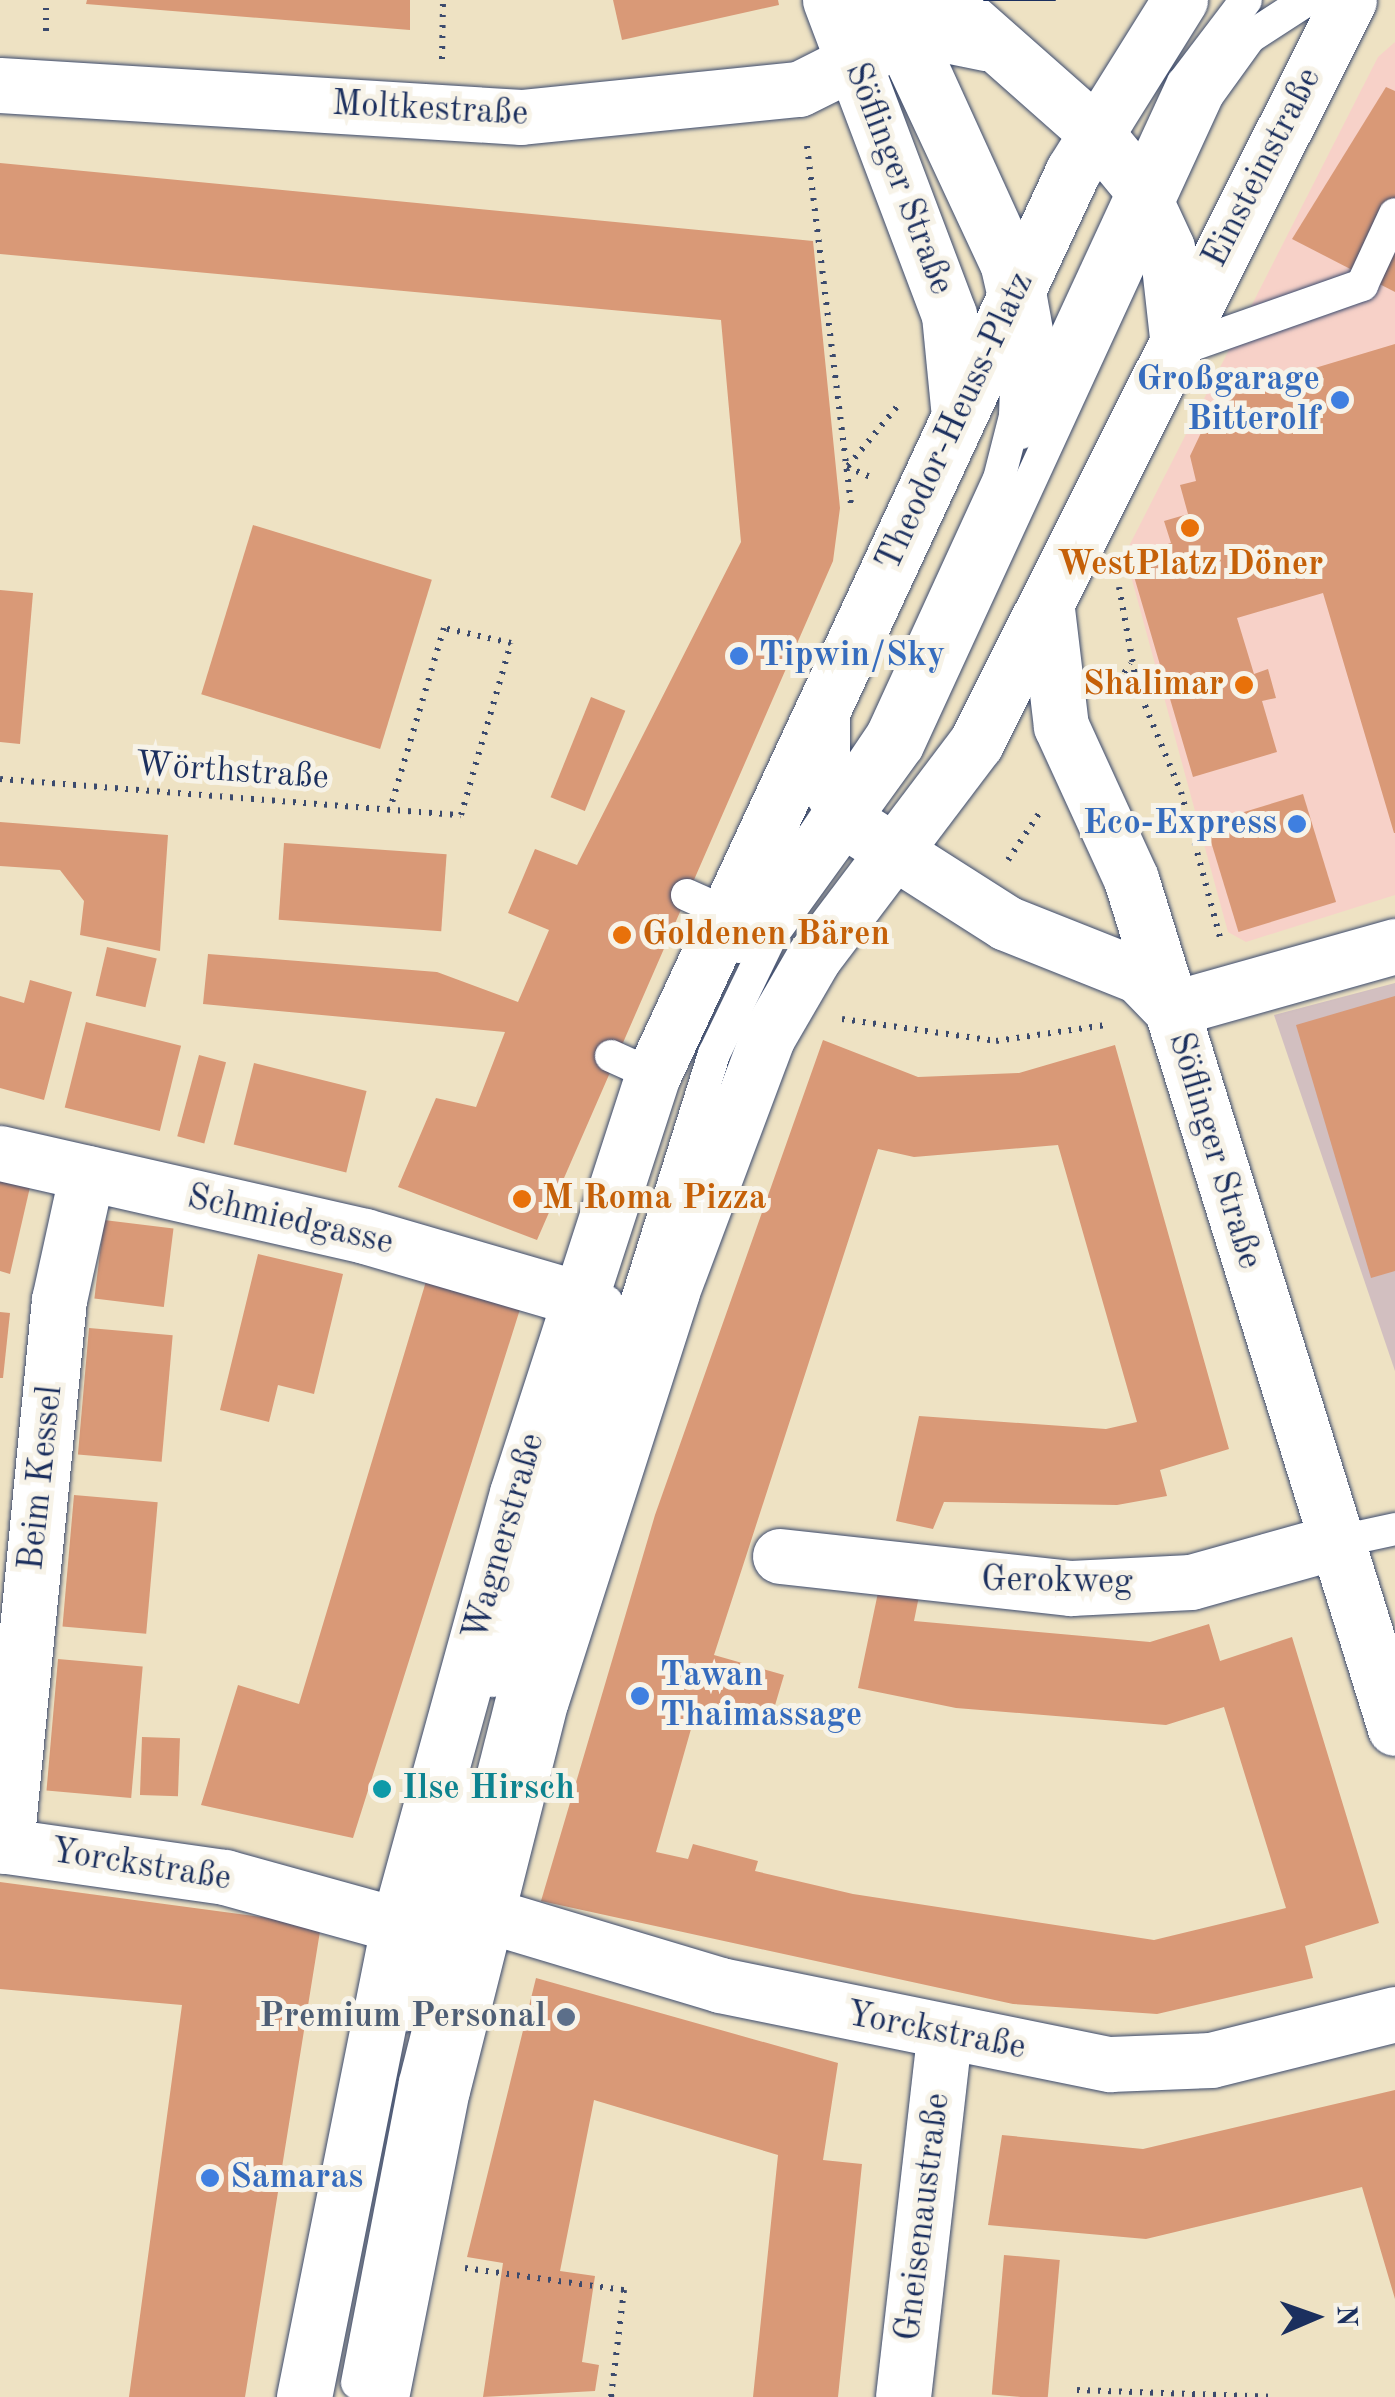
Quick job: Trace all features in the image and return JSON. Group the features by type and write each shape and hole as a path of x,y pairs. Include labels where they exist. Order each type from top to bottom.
{"street":[{"name":"Söflinger Straße","path":"830,0 897,22 956,336 956,420"},
{"path":"1094,130 1180,0"},
{"name":"Einsteinstraße","path":"1173,345 1349,0"},
{"path":"381,2397 404,2260 484,1914 604,1496 781,1009 862,830 976,743 1173,345 1172,270 1145,198 1094,130 986,43 897,22"},
{"name":"Moltkestraße","path":"0,85 521,117 799,90 897,22"},
{"name":"Theodor-Heuss-Platz","path":"823,714 956,420 1094,130"},
{"name":"Söflinger Straße","path":"1056,578 1045,629 1050,691 1118,846 1148,1015 1395,1728"},
{"path":"823,714 822,776 862,830 1006,922 1139,976 1148,1015 1395,946"},
{"name":"Wagnerstraße","path":"304,2397 398,1925 578,1298 632,1066 706,904 823,714"},
{"name":"Schmiedgasse","path":"0,1153 365,1236 578,1298"},
{"name":"Beim Kessel","path":"3,1845 59,1300 87,1173"},
{"name":"Gerokweg","path":"780,1556 1071,1588 1192,1582 1332,1543"},
{"name":"Yorckstraße","path":"3,1845 226,1878 398,1925"},
{"name":"Yorckstraße","path":"484,1914 720,1985 944,2038 1110,2064 1211,2060 1395,2014"},
{"name":"Gneisenaustraße","path":"904,2397 944,2038"}],"lane":[{"path":"355,2397 466,1873 672,1173 741,992 862,830 883,732 1009,492 1145,198 1193,65 1246,0"},
{"path":"1009,492 1046,380 1145,198 1226,65 1263,26 1307,0"},
{"path":"897,22 1017,289 1046,380"},
{"path":"1173,345 1362,285 1395,214"},
{"path":"1009,492 1017,394 1017,289"},
{"path":"331,2397 433,1904 648,1168 718,981 862,830"},
{"path":"1332,1543 1395,1529"}],"path":[{"path":"799,90 847,467"},
{"path":"1119,586 1138,686 1181,792 1234,990"},
{"name":"Wörthstraße","path":"0,779 461,815 511,643 444,628 390,809"},
{"path":"781,1009 958,1040 1040,1039 1148,1015"},
{"path":"404,2260 624,2290 611,2397"},
{"path":"1077,2390 1274,2397"}],"shaded area":[{"path":"1395,42 1395,895 1246,942 1228,932 1125,554 1378,57"},
{"path":"1395,983 1395,1371 1274,1015"}],"building":[{"path":"87,0 410,0 410,30 86,4"},
{"path":"613,0 778,0 779,5 622,40"},
{"path":"1386,87 1395,91 1395,292 1292,239"},
{"path":"0,163 813,241 840,508 833,561 537,1240 398,1187 436,1098 476,1107 505,1032 203,1004 208,954 437,972 518,1002 549,930 508,913 535,849 577,865 741,542 721,320 0,254"},
{"path":"1395,344 1394,833 1323,593 1237,618 1254,674 1268,669 1276,698 1262,701 1277,752 1193,777 1128,556 1171,543 1164,521 1188,514 1180,485 1196,481 1190,456 1218,397"},
{"path":"253,525 432,580 380,749 201,694"},
{"path":"0,590 33,593 20,744 0,742"},
{"path":"591,697 625,711 585,811 551,797"},
{"path":"1303,794 1336,902 1238,932 1205,824"},
{"path":"0,822 168,835 160,951 80,935 84,901 60,870 0,866"},
{"path":"284,843 447,854 441,931 279,920"},
{"path":"107,947 157,958 145,1007 96,996"},
{"path":"30,980 72,992 44,1100 0,1088 0,996 24,1003"},
{"path":"1395,996 1395,1271 1371,1278 1296,1025"},
{"path":"86,1022 181,1046 160,1131 65,1107"},
{"path":"823,1040 918,1077 1019,1073 1115,1045 1229,1449 1160,1470 1167,1496 1117,1505 944,1502 933,1529 896,1521 919,1416 1106,1429 1137,1422 1058,1145 914,1157 878,1149 714,1655 784,1675 768,1729 697,1708 656,1852 688,1859 693,1844 758,1861 755,1871 853,1894 1154,1940 1286,1908 1224,1707 1166,1725 956,1708 858,1688 880,1583 920,1591 914,1621 1150,1642 1209,1624 1220,1661 1292,1637 1379,1923 1305,1946 1313,1978 1157,2014 1013,2004 541,1901 655,1515"},
{"path":"199,1055 226,1062 204,1143 177,1136"},
{"path":"254,1063 367,1091 346,1173 234,1145"},
{"path":"0,1180 30,1187 10,1274 0,1271"},
{"path":"104,1220 173,1229 164,1307 94,1298"},
{"path":"258,1254 343,1274 314,1394 278,1385 269,1422 220,1410"},
{"path":"427,1278 521,1306 353,1838 201,1805 238,1685 299,1704"},
{"path":"0,1312 10,1313 3,1378 0,1378"},
{"path":"89,1328 173,1335 162,1462 78,1455"},
{"path":"74,1495 158,1502 146,1634 62,1626"},
{"path":"58,1659 143,1666 131,1798 46,1790"},
{"path":"142,1737 180,1738 178,1796 140,1795"},
{"path":"0,1882 321,1925 245,2397 129,2397 182,2005 0,1989"},
{"path":"536,1978 838,2063 823,2160 862,2164 838,2397 753,2397 778,2155 594,2100 560,2271 595,2276 582,2362 599,2365 595,2391 483,2397 503,2263 467,2257"},
{"path":"1395,2090 1395,2299 1362,2187 1146,2239 988,2225 1002,2135 1143,2149"},
{"path":"1004,2255 1060,2260 1048,2397 992,2394"}],"tram line":[{"path":"984,0 1055,0"}],"place":[{"name":"Großgarage Bitterolf","path":"1340,400"},
{"name":"WestPlatz Döner","path":"1190,528"},
{"name":"Tipwin/Sky","path":"739,656"},
{"name":"Shalimar","path":"1244,685"},
{"name":"Eco-Express","path":"1297,824"},
{"name":"Goldenen Bären","path":"622,935"},
{"name":"M Roma Pizza","path":"522,1199"},
{"name":"Tawan Thaimassage","path":"640,1696"},
{"name":"Ilse Hirsch","path":"382,1789"},
{"name":"Premium Personal","path":"566,2017"},
{"name":"Samaras","path":"210,2178"}]}
